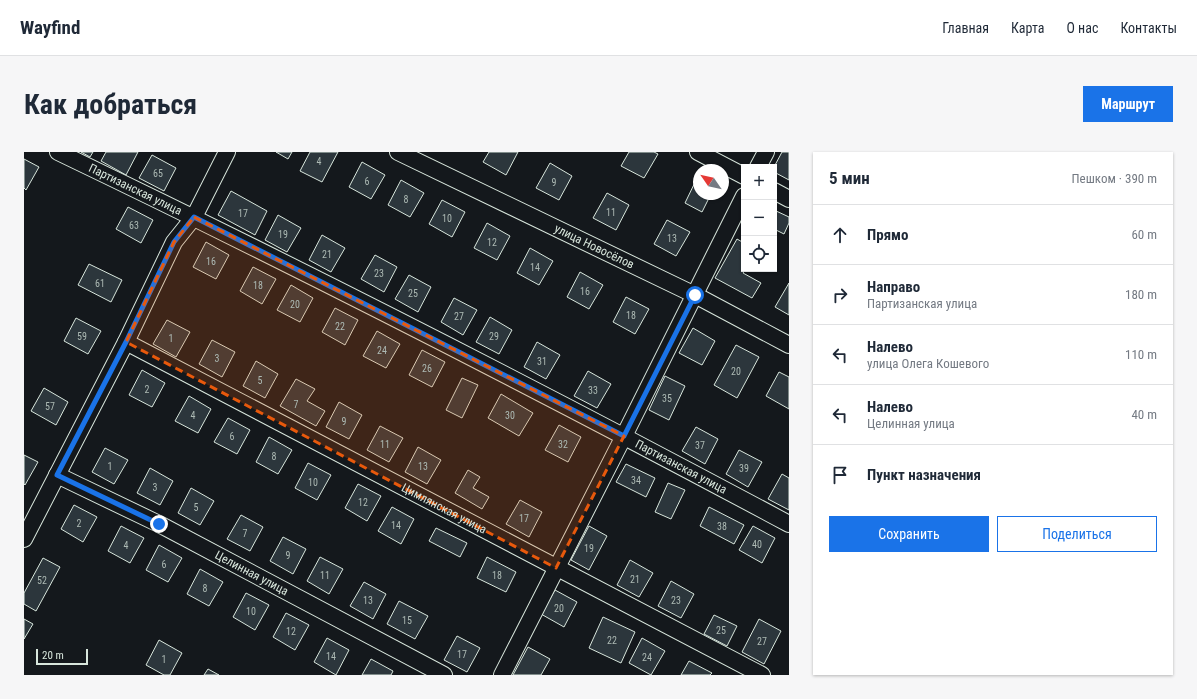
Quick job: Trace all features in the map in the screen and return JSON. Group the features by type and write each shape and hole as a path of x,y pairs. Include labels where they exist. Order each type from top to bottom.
{"street":[{"name":"Партизанская улица","path":"58,152 194,217 624,436 789,524"},
{"path":"24,539 126,342 174,242 194,217 227,152"},
{"name":"улица Новосёлов","path":"398,152 695,295 789,345"},
{"path":"698,152 741,174"},
{"path":"760,164 766,152"},
{"path":"777,193 789,199"},
{"path":"502,675 742,200"},
{"name":"Цимлянская улица","path":"126,342 762,675"},
{"name":"Целинная улица","path":"57,475 159,524 444,675"}],"highlighted area":[{"path":"194,217 624,436 556,568 126,342 174,242"}],"building":[{"path":"81,152 93,152 90,157"},
{"path":"106,152 138,152 126,175 101,161"},
{"path":"276,152 292,152 288,159"},
{"path":"310,152 338,152 322,182 300,171"},
{"path":"489,152 518,152 506,175 483,162"},
{"path":"629,152 654,152 658,154 644,178 621,166"},
{"path":"782,152 789,152 789,180 777,174 777,164 776,164"},
{"path":"152,155 176,168 164,191 139,178"},
{"path":"24,159 39,167 26,190 24,188"},
{"path":"362,162 385,175 371,199 349,187"},
{"path":"550,163 572,176 559,200 536,188"},
{"path":"401,180 424,193 410,217 388,205"},
{"path":"693,186 693,200 708,200 702,212 685,203"},
{"path":"231,191 267,211 255,235 218,215"},
{"path":"607,193 629,205 616,230 593,218"},
{"path":"442,200 465,212 452,237 429,224"},
{"path":"128,207 153,220 141,243 116,229"},
{"path":"777,211 789,217 789,223 784,234 777,230"},
{"path":"278,215 301,228 287,252 265,240"},
{"path":"667,220 690,232 676,256 654,244"},
{"path":"487,223 510,236 497,260 474,248"},
{"path":"322,235 345,248 331,272 309,260"},
{"path":"737,239 741,241 741,272 744,272 743,273 761,283 752,298 715,278"},
{"path":"206,242 229,255 216,279 193,267"},
{"path":"530,248 553,261 539,285 517,273"},
{"path":"375,255 397,267 384,292 361,279"},
{"path":"89,264 122,280 111,302 78,285"},
{"path":"253,267 276,279 262,304 240,291"},
{"path":"580,272 603,285 589,309 567,297"},
{"path":"409,275 431,287 418,312 395,299"},
{"path":"789,283 789,315 775,307"},
{"path":"291,285 313,298 300,322 277,310"},
{"path":"626,297 649,309 635,334 613,322"},
{"path":"454,298 477,310 463,335 441,322"},
{"path":"335,308 358,320 345,345 322,332"},
{"path":"490,317 512,330 499,354 476,342"},
{"path":"76,318 101,331 88,354 64,341"},
{"path":"167,320 190,332 176,357 153,344"},
{"path":"693,328 715,341 702,365 679,353"},
{"path":"377,331 400,344 386,368 363,356"},
{"path":"212,340 235,352 222,377 199,364"},
{"path":"537,342 560,355 546,379 524,367"},
{"path":"736,345 759,357 737,398 714,385"},
{"path":"422,350 445,362 432,387 409,375"},
{"path":"256,361 278,374 265,398 243,386"},
{"path":"142,370 165,383 152,407 129,395"},
{"path":"588,371 611,384 597,408 574,396"},
{"path":"779,372 789,377 789,409 766,396"},
{"path":"665,376 685,386 669,420 649,410"},
{"path":"462,378 478,385 462,418 446,410"},
{"path":"296,379 315,389 307,401 325,411 316,426 280,406"},
{"path":"44,388 68,402 56,425 31,411"},
{"path":"501,394 533,413 519,436 488,418"},
{"path":"189,396 211,409 198,433 175,421"},
{"path":"339,402 362,415 349,439 326,427"},
{"path":"228,418 250,430 237,454 214,442"},
{"path":"559,425 581,437 568,462 545,450"},
{"path":"380,426 403,438 389,462 367,450"},
{"path":"696,427 718,439 705,464 682,451"},
{"path":"269,437 292,450 278,474 256,462"},
{"path":"418,447 441,460 427,484 405,472"},
{"path":"105,448 128,460 114,484 92,472"},
{"path":"739,450 762,462 748,487 726,474"},
{"path":"24,455 38,462 25,485 24,484"},
{"path":"308,463 331,475 317,500 295,488"},
{"path":"626,464 655,478 646,497 616,482"},
{"path":"150,468 173,481 160,505 137,493"},
{"path":"468,470 480,477 473,488 489,497 482,509 455,493"},
{"path":"782,474 789,478 789,510 768,499"},
{"path":"668,483 685,490 671,519 655,512"},
{"path":"358,484 381,496 367,521 345,508"},
{"path":"191,488 214,501 200,525 178,513"},
{"path":"520,500 542,512 529,537 506,524"},
{"path":"74,505 97,517 83,542 61,529"},
{"path":"392,507 414,519 401,544 378,531"},
{"path":"709,507 744,525 734,544 700,526"},
{"path":"241,515 263,527 250,551 227,539"},
{"path":"121,526 144,538 130,563 108,551"},
{"path":"589,526 607,536 589,570 571,560"},
{"path":"753,526 775,538 762,563 739,550"},
{"path":"436,528 467,543 460,557 429,541"},
{"path":"283,537 306,549 293,574 270,561"},
{"path":"159,545 182,558 168,582 146,570"},
{"path":"320,557 343,569 329,594 307,581"},
{"path":"487,557 516,572 506,592 477,578"},
{"path":"43,558 60,567 36,611 24,604 24,593"},
{"path":"630,560 653,573 639,597 617,585"},
{"path":"200,569 223,582 209,606 187,594"},
{"path":"671,581 694,594 681,618 658,606"},
{"path":"364,582 386,594 373,619 350,606"},
{"path":"555,590 577,602 564,627 541,614"},
{"path":"246,593 269,605 255,630 233,617"},
{"path":"399,601 428,616 415,639 387,624"},
{"path":"286,613 309,625 295,650 273,637"},
{"path":"714,615 737,626 727,646 704,634"},
{"path":"603,617 635,632 621,663 589,648"},
{"path":"24,619 33,624 24,639"},
{"path":"759,619 781,631 764,664 742,652"},
{"path":"457,636 480,648 467,672 444,660"},
{"path":"327,638 349,650 336,675 314,662"},
{"path":"642,638 665,651 651,675 629,663"},
{"path":"159,640 182,653 170,675 164,675 146,665"},
{"path":"528,647 550,659 541,675 513,675"},
{"path":"371,659 393,671 391,675 362,675"},
{"path":"689,661 712,673 710,675 681,675"},
{"path":"208,669 219,675 204,675"}],"route":[{"path":"159,524 57,475 126,342 174,242 194,217 624,436 695,295"}]}
